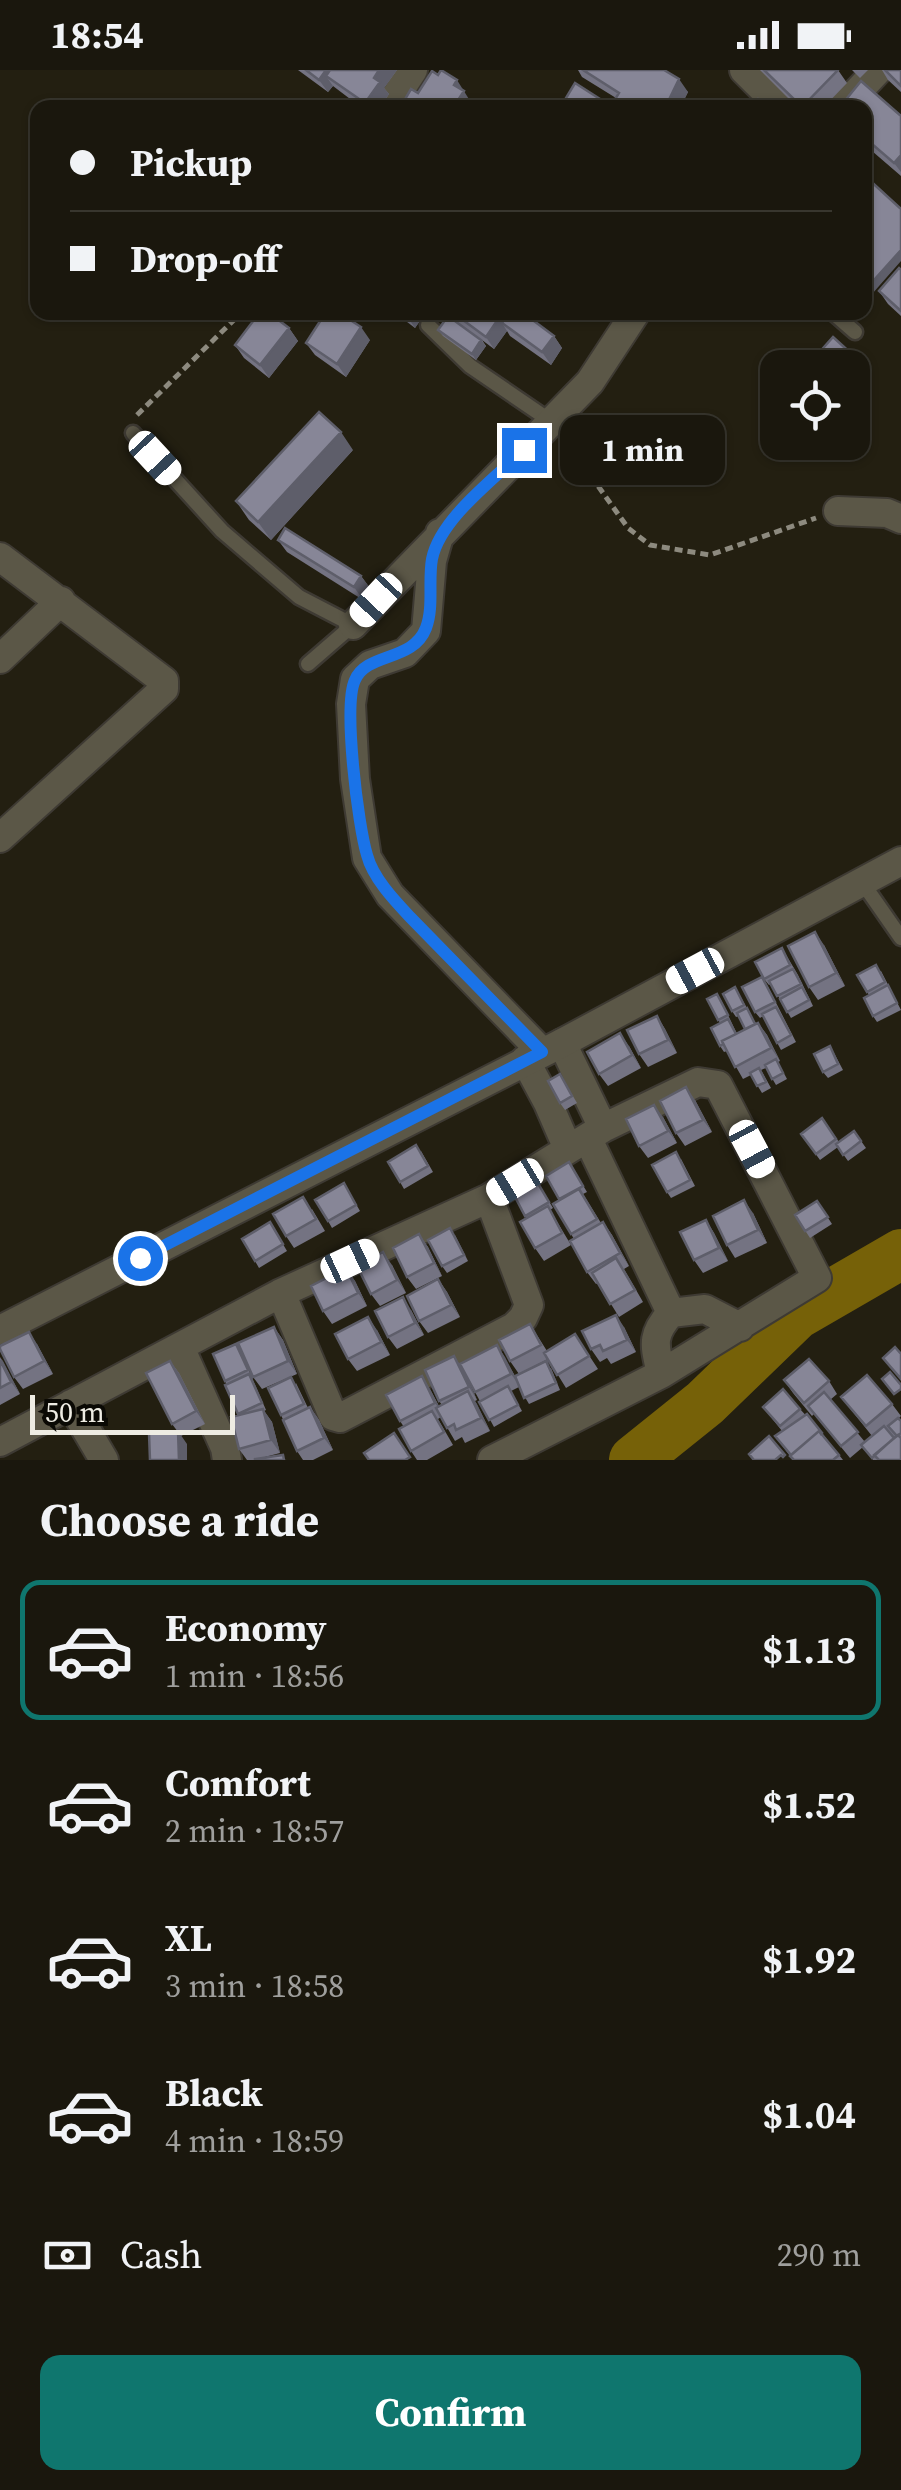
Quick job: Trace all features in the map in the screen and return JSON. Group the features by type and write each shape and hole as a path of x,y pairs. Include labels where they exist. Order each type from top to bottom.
{"street":[{"path":"393,100 413,70"},
{"path":"744,70 774,100"},
{"path":"850,100 878,70"},
{"path":"352,625 590,382 630,320"},
{"path":"838,511 887,513 901,520"},
{"path":"440,534 432,561 426,631 405,653 370,664 355,679 351,704 355,779 367,858 390,895 543,1052 671,1312"},
{"path":"0,557 164,681 164,689 0,838"},
{"path":"0,659 61,601"},
{"path":"0,1330 543,1052 901,861"},
{"path":"543,1052 548,1103 586,1139"},
{"path":"0,1442 280,1293 489,1198 586,1139 698,1082 718,1086 817,1278 661,1374 492,1460"},
{"path":"280,1293 333,1416 340,1418 514,1327 523,1318 529,1305 489,1198"},
{"path":"661,1374 654,1342 659,1326 671,1312 706,1309 740,1327"},
{"path":"180,1347 227,1460"},
{"path":"71,1404 104,1460"}],"lane":[{"path":"841,320 854,332"},
{"path":"428,325 470,366 552,422"},
{"path":"133,433 234,542 298,597 352,625 308,664"},
{"path":"862,882 901,938"}],"path":[{"path":"133,433 138,412 234,320"},
{"path":"552,422 628,528 650,545 710,554 838,511"}],"building":[{"path":"306,70 326,70 319,80"},
{"path":"330,70 379,70 374,78 380,82 367,100 361,100 326,76"},
{"path":"441,70 457,80 454,85 464,91 458,100 405,100 411,89 418,93 432,71 438,75"},
{"path":"583,70 664,70 679,79 669,100 615,100 619,93"},
{"path":"764,70 838,70 809,100 795,100"},
{"path":"885,70 901,70 901,86"},
{"path":"861,81 901,116 901,155 894,163 872,144 872,100 846,100"},
{"path":"575,83 602,100 565,100"},
{"path":"872,182 901,209 901,250 872,282"},
{"path":"901,270 901,311 879,291"},
{"path":"254,320 278,320 289,328 260,365 235,345"},
{"path":"321,320 350,320 361,327 337,364 306,343"},
{"path":"445,320 454,320 481,340 472,354 438,330"},
{"path":"463,320 498,320 486,337"},
{"path":"533,320 554,336 542,352 502,323"},
{"path":"833,337 847,350 821,350"},
{"path":"319,412 341,432 258,522 236,501"},
{"path":"285,528 361,576 354,587 278,540"},
{"path":"815,932 836,973 809,987 788,946"},
{"path":"782,948 790,965 764,979 755,962"},
{"path":"876,965 885,982 867,992 857,975"},
{"path":"793,969 801,984 777,996 769,981"},
{"path":"762,977 775,1002 755,1012 742,987"},
{"path":"888,985 897,1003 873,1016 864,998"},
{"path":"735,987 744,1005 732,1011 723,994"},
{"path":"802,987 809,1000 787,1012 780,999"},
{"path":"717,994 728,1015 718,1020 707,999"},
{"path":"776,1007 791,1035 777,1043 762,1014"},
{"path":"747,1008 755,1024 745,1029 737,1013"},
{"path":"657,1016 668,1040 639,1054 627,1030"},
{"path":"728,1019 736,1034 720,1046 711,1028"},
{"path":"758,1023 771,1048 735,1067 722,1041"},
{"path":"620,1033 632,1055 599,1074 587,1052"},
{"path":"830,1046 838,1064 823,1072 814,1054"},
{"path":"776,1059 783,1073 772,1079 765,1065"},
{"path":"759,1068 766,1082 757,1086 750,1073"},
{"path":"560,1074 572,1096 560,1103 548,1081"},
{"path":"686,1087 703,1120 676,1133 660,1101"},
{"path":"654,1105 668,1131 639,1146 626,1119"},
{"path":"822,1118 836,1139 816,1154 801,1134"},
{"path":"854,1131 861,1141 843,1155 836,1144"},
{"path":"416,1145 428,1166 400,1182 388,1162"},
{"path":"676,1152 690,1180 667,1192 652,1165"},
{"path":"569,1162 583,1186 559,1199 546,1176"},
{"path":"536,1180 549,1202 525,1216 513,1193"},
{"path":"344,1183 356,1205 328,1221 315,1200"},
{"path":"579,1189 597,1219 571,1234 553,1204"},
{"path":"303,1197 316,1219 286,1236 273,1214"},
{"path":"744,1200 758,1230 727,1245 713,1216"},
{"path":"817,1201 828,1217 805,1231 795,1215"},
{"path":"548,1206 562,1233 535,1248 520,1222"},
{"path":"706,1220 719,1248 694,1260 680,1232"},
{"path":"270,1222 283,1244 255,1261 242,1239"},
{"path":"603,1222 620,1253 587,1272 570,1241"},
{"path":"450,1228 464,1255 442,1266 428,1240"},
{"path":"419,1234 434,1263 407,1277 393,1248"},
{"path":"383,1252 397,1280 371,1294 357,1266"},
{"path":"616,1258 635,1290 610,1304 592,1273"},
{"path":"346,1268 358,1293 323,1311 311,1286"},
{"path":"438,1279 451,1305 419,1321 407,1296"},
{"path":"403,1297 415,1323 388,1337 375,1311"},
{"path":"616,1315 627,1340 603,1351 600,1345 591,1349 582,1331"},
{"path":"368,1317 381,1342 348,1359 335,1334"},
{"path":"530,1324 541,1345 510,1361 499,1340"},
{"path":"274,1327 288,1361 253,1377 238,1343"},
{"path":"29,1332 44,1361 14,1377 0,1346"},
{"path":"575,1334 589,1356 557,1375 544,1353"},
{"path":"236,1344 248,1370 225,1381 213,1354"},
{"path":"497,1345 511,1374 475,1392 460,1364"},
{"path":"895,1347 901,1354 901,1379 883,1358"},
{"path":"454,1356 469,1387 439,1401 425,1370"},
{"path":"809,1359 829,1381 804,1403 784,1380"},
{"path":"0,1360 11,1382 0,1388"},
{"path":"170,1361 196,1411 172,1424 146,1373"},
{"path":"546,1361 556,1383 524,1398 515,1376"},
{"path":"890,1372 901,1385 894,1394 882,1379"},
{"path":"249,1374 262,1403 238,1414 225,1385"},
{"path":"867,1375 892,1404 866,1426 841,1397"},
{"path":"422,1376 435,1403 400,1421 386,1395"},
{"path":"291,1377 304,1404 281,1415 268,1388"},
{"path":"508,1386 518,1405 489,1420 479,1402"},
{"path":"783,1389 800,1409 780,1426 763,1407"},
{"path":"468,1391 481,1418 456,1430 454,1424 447,1428 436,1408"},
{"path":"824,1392 858,1432 841,1446 808,1406"},
{"path":"310,1407 324,1438 297,1451 283,1420"},
{"path":"263,1409 271,1440 239,1449 231,1417"},
{"path":"432,1411 444,1432 411,1451 399,1429"},
{"path":"807,1414 822,1433 819,1431 791,1455 775,1436"},
{"path":"898,1418 901,1433 897,1436 888,1426"},
{"path":"884,1426 894,1438 872,1458 861,1445"},
{"path":"178,1431 179,1460 150,1460 149,1433"},
{"path":"819,1431 839,1455 833,1460 794,1460 790,1456"},
{"path":"394,1433 410,1457 369,1460 364,1453"},
{"path":"898,1435 901,1460 879,1460 874,1455"},
{"path":"769,1436 785,1455 775,1460 754,1460 749,1454"},
{"path":"283,1455 284,1460 255,1460 255,1459"}],"waterway":[{"path":"634,1460 705,1403 796,1315 901,1254"}],"route":[{"path":"140,1258 542,1052 390,895 367,858 355,779 351,704 355,679 370,664 405,653 426,631 432,561 440,534 524,450"}]}
